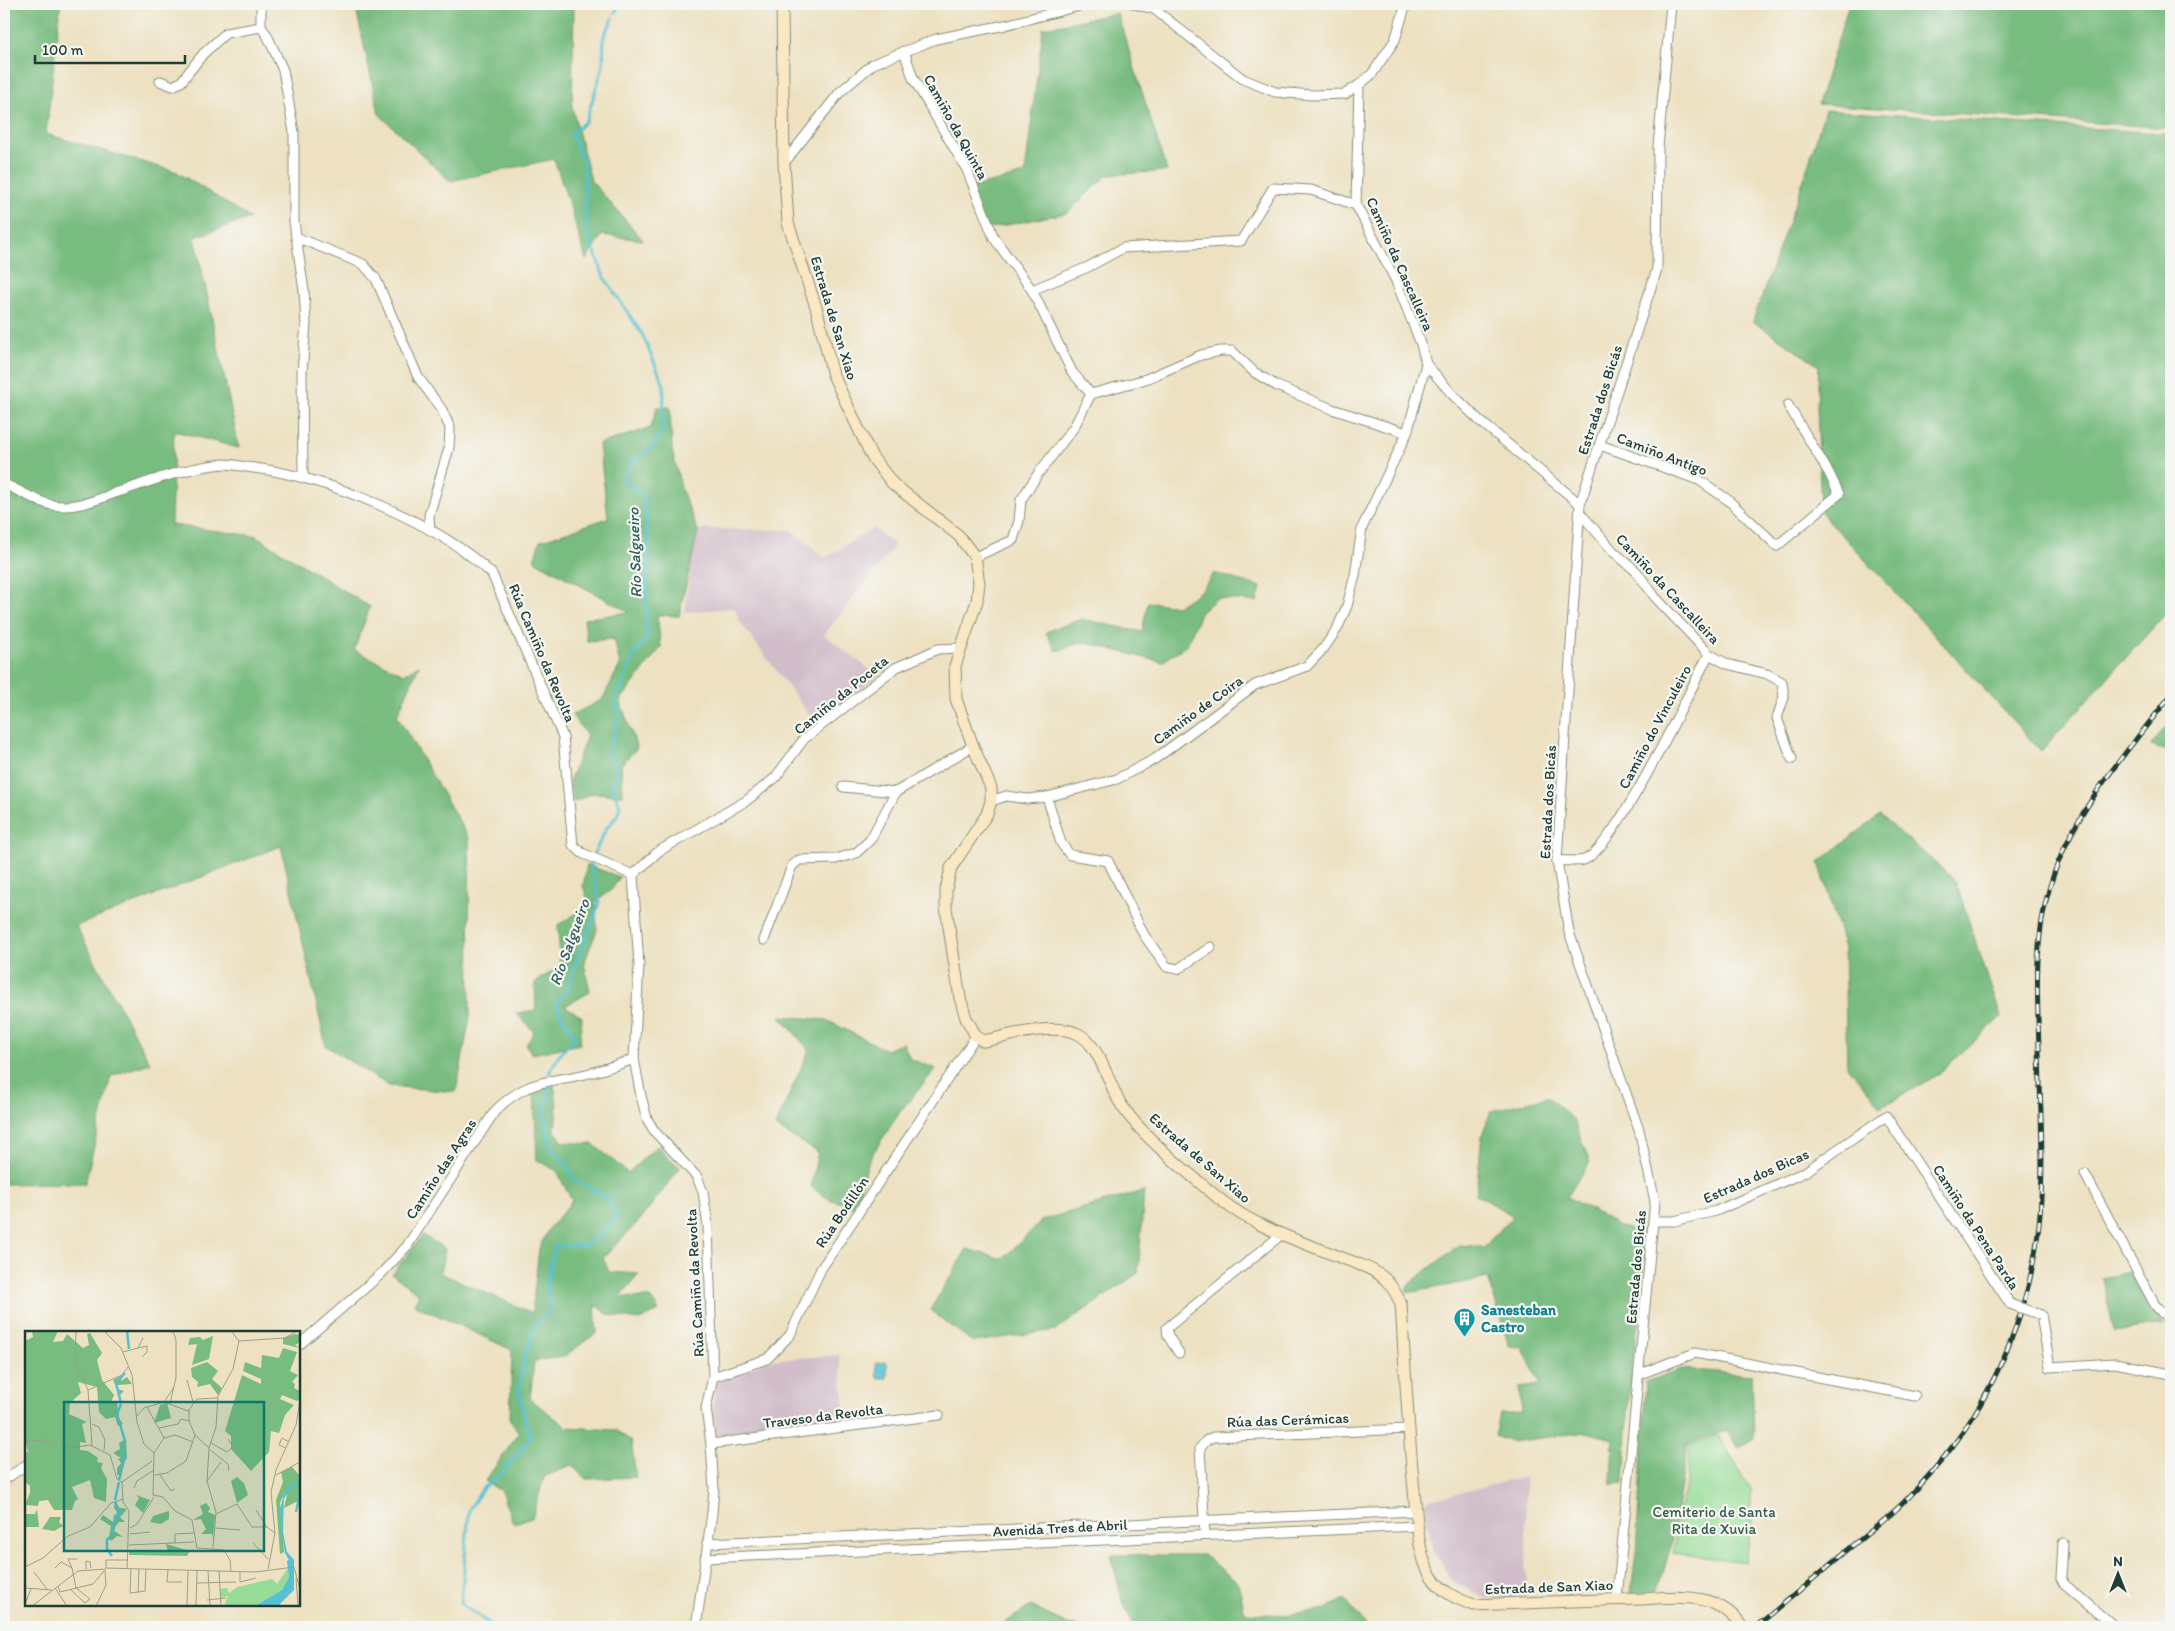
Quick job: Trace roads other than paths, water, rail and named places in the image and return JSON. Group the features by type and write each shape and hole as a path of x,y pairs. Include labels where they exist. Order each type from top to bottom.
{"street":[{"path":"261,4 261,27 268,35 283,70 294,132 294,222 306,324 302,372 303,476"},
{"name":"Estrada de San Xiao","path":"782,4 784,163 788,222 816,307 833,374 872,457 893,484 958,535 975,557 979,583 977,602 955,666 956,700 973,746 992,788 991,801"},
{"path":"784,163 840,92 873,64 936,39 1005,26 1087,4"},
{"path":"1134,4 1154,6 1243,79 1275,92 1312,96 1344,94 1359,86 1372,74 1396,40 1406,4"},
{"name":"Estrada dos Bicás","path":"1618,1599 1655,1201 1639,1130 1569,932 1557,861 1581,514 1580,504 1658,269 1658,147 1671,4"},
{"path":"160,81 173,86 181,82 203,54 226,33 261,27"},
{"name":"Camiño da Quinta","path":"904,51 913,78 967,170 994,238 1032,290 1072,372 1092,394"},
{"name":"Camiño da Cascalleira","path":"1359,86 1356,205 1396,281 1421,344 1426,364 1452,394 1480,421 1580,504"},
{"path":"1032,290 1088,267 1123,248 1241,240 1273,188 1311,190 1356,205"},
{"path":"296,237 363,264 376,279 418,377 442,410 450,428 450,448 429,515 430,530"},
{"path":"975,557 1013,540 1019,521 1021,500 1038,474 1074,427 1092,394 1146,379 1201,355 1222,350 1232,351 1254,372 1277,386 1332,409 1407,433"},
{"name":"Camiño de Coira","path":"991,801 1006,796 1027,799 1047,797 1117,779 1155,759 1255,686 1307,666 1324,648 1337,629 1347,606 1355,575 1362,528 1407,433 1426,364"},
{"name":"Camiño Antigo","path":"1600,445 1699,480 1728,500 1777,546 1839,494 1829,473 1788,404"},
{"name":"Rúa Camiño da Revolta","path":"4,484 50,505 64,506 86,504 192,469 226,464 280,471 303,476 380,505 430,530 480,562 492,574 563,737 573,845 582,853 633,875 639,965 634,1059 647,1119 656,1132 697,1177 703,1192 708,1226 713,1377 706,1408 714,1489 696,1627"},
{"name":"Camiño da Cascalleira","path":"1581,514 1614,552 1636,571 1655,597 1709,654 1727,664 1767,674 1782,682 1784,697 1777,718 1792,759"},
{"name":"Camiño da Poceta","path":"633,875 659,851 746,801 775,778 804,739 895,668 938,649 960,648"},
{"name":"Camiño do Vinculeiro","path":"1557,861 1585,860 1601,848 1655,762 1709,654"},
{"path":"764,940 792,866 800,860 836,859 856,853 870,840 896,792 973,746"},
{"path":"843,787 896,792"},
{"path":"1047,797 1061,843 1070,855 1108,860 1144,935 1167,966 1178,969 1211,947"},
{"path":"976,1036 966,1018 960,998 946,908 946,890 952,868 987,814 991,801"},
{"name":"Estrada de San Xiao","path":"976,1036 982,1041 1053,1029 1077,1033 1094,1049 1120,1103 1141,1130 1237,1213 1282,1234 1364,1267 1384,1278 1394,1290 1401,1304 1408,1429 1417,1526 1424,1559 1430,1574 1442,1590 1456,1599 1474,1605 1618,1599 1685,1598 1705,1600 1723,1607 1738,1619 1743,1627"},
{"name":"Rúa Bodillón","path":"713,1377 767,1359 790,1335 821,1270 976,1036"},
{"name":"Camiño das Agras","path":"300,1344 381,1274 407,1246 495,1111 509,1097 536,1083 590,1073 634,1059"},
{"name":"Estrada dos Bicas","path":"1653,1221 1674,1222 1716,1212 1806,1172 1886,1116"},
{"name":"Camiño da Pena Parda","path":"1886,1116 2010,1304 2041,1315 2050,1367 2115,1363 2171,1374"},
{"path":"2086,1174 2156,1305 2171,1323"},
{"path":"1178,1353 1168,1336 1167,1328 1282,1234"},
{"path":"1640,1374 1695,1354 1914,1396"},
{"name":"Traveso da Revolta","path":"711,1444 939,1414"},
{"name":"Rúa das Cerámicas","path":"1205,1535 1200,1448 1207,1440 1220,1436 1408,1429"},
{"path":"4,1480 25,1466"},
{"name":"Avenida Tres de Abril","path":"707,1543 1416,1510"},
{"name":"Avenida Tres de Abril","path":"705,1558 1417,1526"},
{"path":"2063,1542 2061,1578 2064,1584 2114,1627"}],"water":[{"path":"887,1362 887,1378 877,1378 876,1363"}],"waterway":[{"name":"Río Salgueiro","path":"615,13 619,4"},
{"name":"Río Salgueiro","path":"594,854 606,829 617,816 620,806 612,786 618,770 608,753 619,718 616,701 636,652 648,636 646,605 649,546 644,498 623,480 632,461 647,453 656,443 663,428 664,385 642,334 604,277 586,228 584,164 571,134 586,121 603,66 604,36 613,18"},
{"name":"Río Salgueiro","path":"549,1073 559,1055 576,1036 561,1016 557,1001 567,991 576,962 595,917 599,901 591,863"},
{"name":"Río Salgueiro","path":"494,1627 461,1604 469,1510 483,1488 500,1475 531,1438 519,1388 525,1357 536,1325 550,1312 547,1283 555,1246 584,1246 603,1233 616,1217 610,1201 575,1181 566,1163 551,1150 545,1112 550,1087"}],"railway":[{"path":"1755,1627 1888,1517 1940,1463 1980,1405 2007,1351 2021,1310 2032,1268 2041,1203 2042,1159 2038,965 2041,925 2045,905 2060,859 2086,809 2118,762 2171,695"}],"place":[{"name":"Sanesteban Castro","path":"1465,1338"}],"park label":[{"name":"Cemiterio de Santa Rita de Xuvia","path":"1714,1520"}]}
